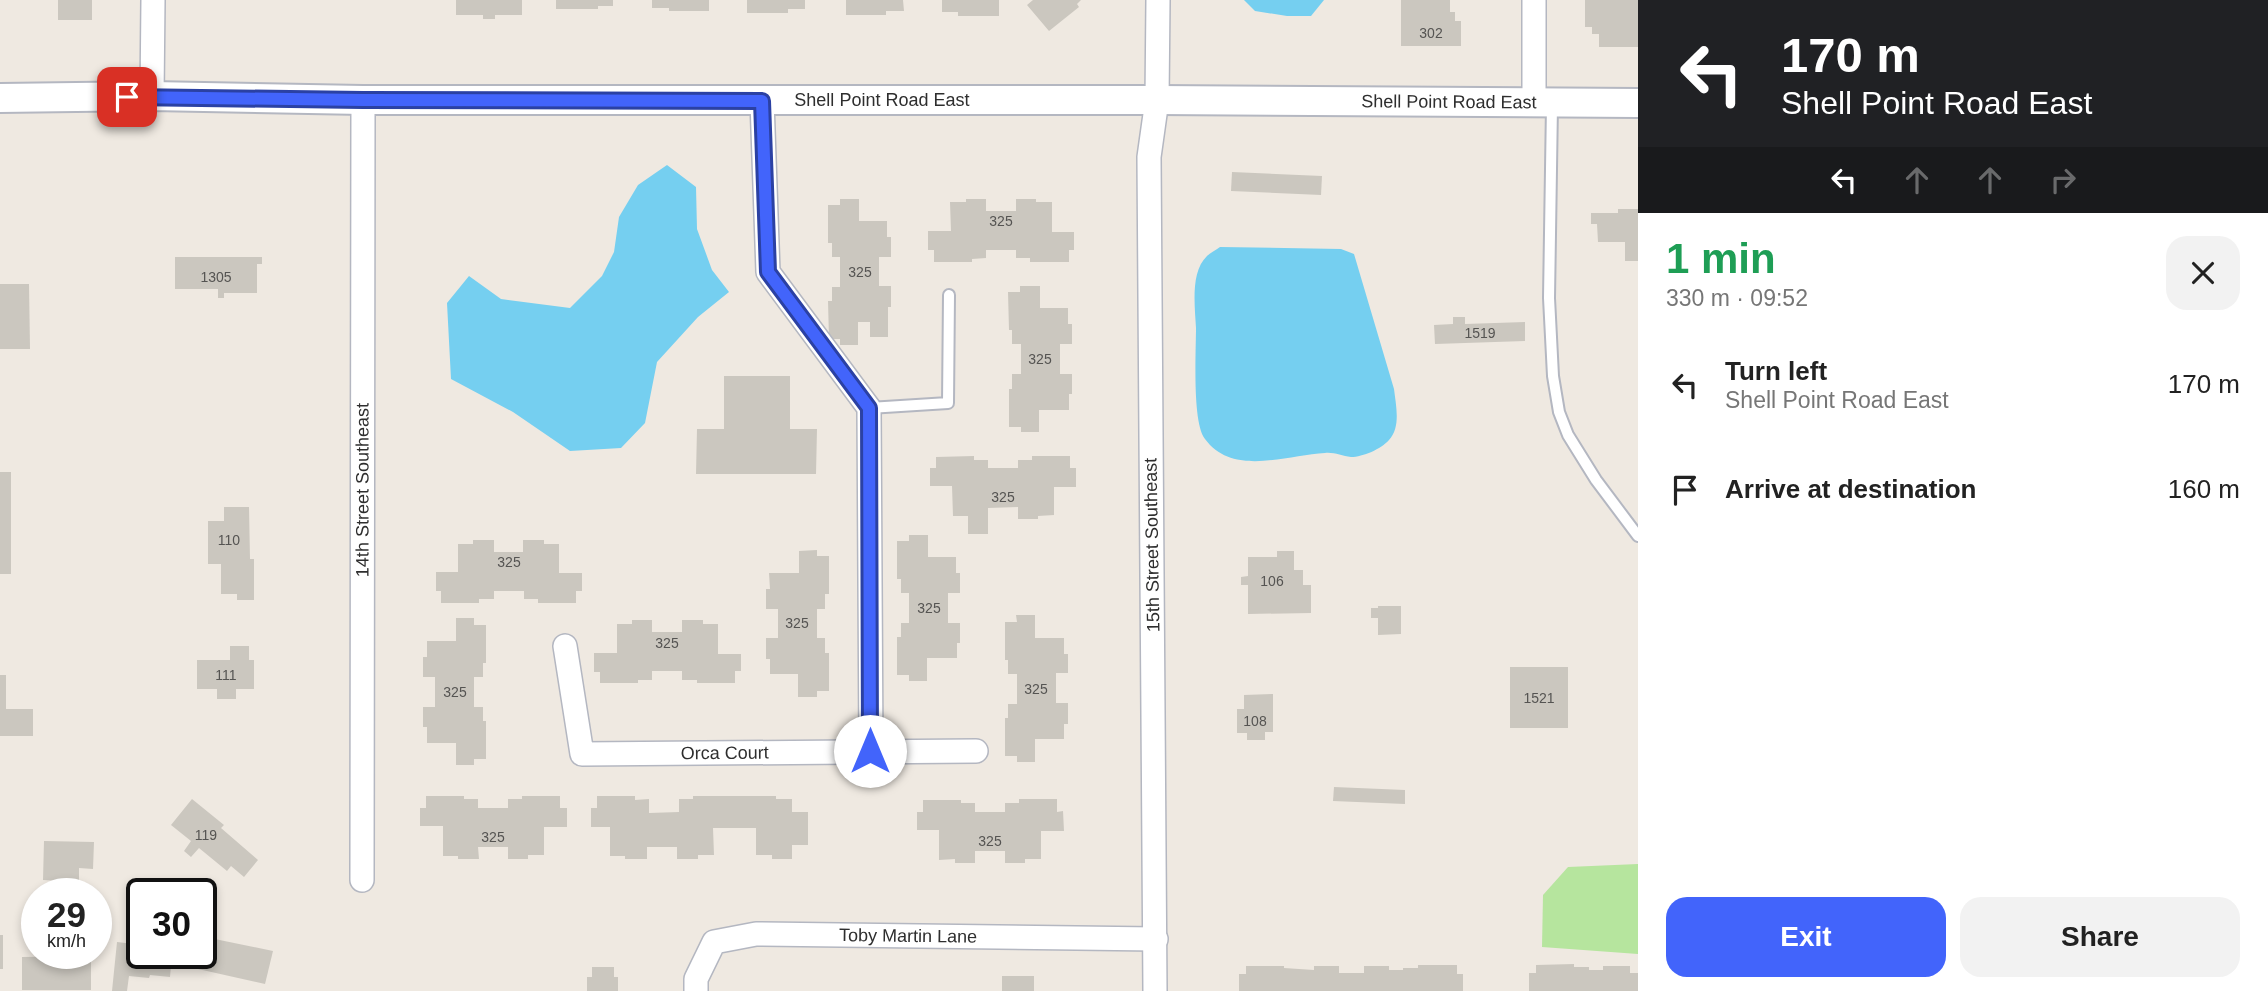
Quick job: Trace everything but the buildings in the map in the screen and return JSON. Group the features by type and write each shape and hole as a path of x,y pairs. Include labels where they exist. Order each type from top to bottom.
{"street":[{"path":"152,96 153,0"},
{"name":"15th Street Southeast","path":"1155,991 1149,157 1157,100 1158,0"},
{"path":"1534,0 1543,102"},
{"name":"Shell Point Road East","path":"0,98 152,96 363,100 1638,103"},
{"name":"14th Street Southeast","path":"362,880 363,100"},
{"path":"762,101 768,272 869,408 870,751"},
{"name":"Orca Court","path":"565,646 582,754 976,751"},
{"name":"Toby Martin Lane","path":"696,991 696,979 715,942 757,934 1156,939"}],"lane":[{"path":"1543,102 1553,376 1559,412 1568,435 1596,480 1638,536"},
{"path":"869,408 948,403 950,295"}],"green space":[{"path":"1638,864 1638,954 1542,947 1543,895 1568,867"}],"water":[{"path":"1244,0 1324,0 1311,16 1287,16 1255,11"},
{"path":"667,165 696,187 697,229 712,270 729,292 698,317 657,362 645,423 621,448 570,451 513,412 451,379 447,303 469,276 501,299 570,308 602,276 614,252 619,217 638,185"},
{"path":"1220,247 1341,249 1354,254 1394,389 1396,423 1393,435 1386,443 1372,452 1356,457 1328,453 1245,461 1230,458 1217,451 1205,439 1196,403 1195,290 1202,263"}],"route":[{"path":"127,97 762,101 768,272 869,408 870,751"}]}
